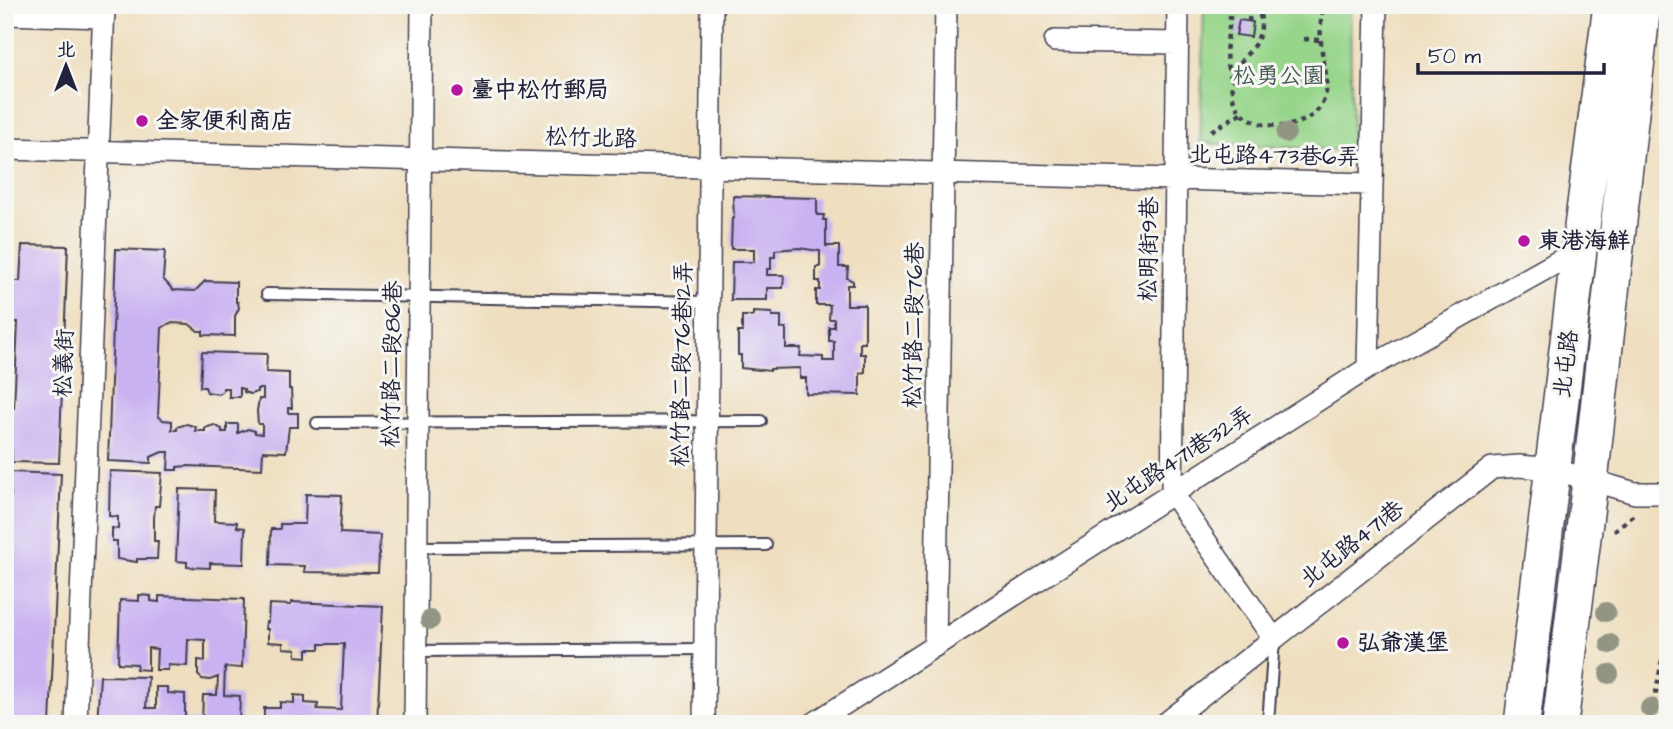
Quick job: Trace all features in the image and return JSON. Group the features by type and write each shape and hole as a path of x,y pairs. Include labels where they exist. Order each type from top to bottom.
{"main road":[{"name":"北屯路","path":"1522,724 1611,5"},
{"name":"北屯路","path":"1560,724 1643,5"}],"street":[{"name":"松竹路二段86巷","path":"415,724 422,5"},
{"name":"松竹路二段76巷12弄","path":"704,724 712,5"},
{"name":"松竹路二段76巷","path":"935,646 946,5"},
{"name":"松明街9巷","path":"1172,494 1178,5"},
{"name":"北屯路473巷6弄","path":"1368,369 1376,5"},
{"path":"5,14 104,11"},
{"name":"松義街","path":"76,724 104,11"},
{"path":"1055,41 1178,43"},
{"name":"松竹北路","path":"5,149 1176,180"},
{"name":"北屯路473巷6弄","path":"1176,180 1371,184"},
{"name":"北屯路471巷32弄","path":"813,724 1368,369 1579,250"},
{"name":"北屯路471巷","path":"1165,724 1492,468 1519,466 1553,469 1635,494 1668,493"},
{"path":"1172,494 1274,639"}],"lane":[{"path":"267,294 709,302"},
{"path":"317,422 761,421"},
{"path":"417,547 765,545"},
{"path":"1268,724 1274,639"},
{"path":"415,651 705,649"}],"path":[{"path":"1230,5 1231,24 1226,47 1234,101 1241,113 1255,121 1281,126 1307,121 1316,113 1326,94 1320,40 1323,5"},
{"path":"1231,78 1237,65 1255,45 1259,36 1261,21 1257,5"},
{"path":"1249,22 1250,10"},
{"path":"1251,34 1259,36"},
{"path":"1304,39 1320,40"},
{"path":"1210,131 1241,113"},
{"path":"1604,538 1640,510"},
{"path":"1650,724 1665,644 1668,545"}],"green space":[{"name":"松勇公園","path":"1204,5 1350,5 1352,151 1200,143"}],"building":[{"path":"1239,20 1253,22 1251,37 1236,35"},
{"path":"733,196 817,198 817,215 824,215 823,220 826,220 826,246 839,246 839,267 848,267 847,278 853,281 853,285 847,285 847,305 865,305 865,343 860,343 860,354 865,354 865,372 860,373 860,395 806,394 806,378 800,378 800,368 770,371 741,368 738,332 742,332 742,316 753,316 753,312 781,316 781,328 786,328 786,348 801,348 800,356 823,357 823,361 834,361 834,341 829,341 829,327 834,327 834,319 829,319 830,305 816,305 816,290 820,290 820,281 816,281 816,267 820,267 820,251 799,248 775,250 775,257 771,257 771,269 767,269 767,275 784,275 783,288 767,288 767,300 731,300 732,262 754,262 754,249 731,249"},
{"path":"22,245 68,246 59,463 12,462 12,450 5,450 5,408 14,408 18,322 5,322 5,281 20,281"},
{"path":"116,249 165,251 163,279 173,290 195,291 205,281 236,282 236,302 239,308 235,316 235,336 203,335 203,331 198,331 189,324 170,323 162,328 158,416 172,421 172,430 187,424 196,427 195,431 205,431 205,428 214,425 222,429 222,432 227,432 227,424 238,424 238,433 248,429 262,434 262,424 258,424 257,411 259,399 263,399 263,389 257,389 257,392 250,394 240,388 240,397 229,397 229,388 223,388 218,394 207,392 205,387 200,387 202,352 267,354 266,372 289,373 292,408 288,408 288,413 298,413 298,427 289,427 286,452 263,451 262,469 188,466 168,470 169,452 151,457 151,463 108,461"},
{"path":"110,471 162,473 159,506 155,506 154,518 154,541 158,541 157,559 137,559 137,562 117,559 117,541 112,541 112,528 118,529 118,517 109,516"},
{"path":"9,472 61,474 50,724 5,724 5,582 8,548 5,548 5,533 9,532 10,512 6,512 7,496 11,496"},
{"path":"179,489 215,490 214,521 237,522 237,527 245,528 244,564 210,563 210,568 187,567 187,562 176,561"},
{"path":"306,494 342,495 340,533 380,535 378,573 304,572 305,566 270,565 271,529 280,529 280,524 305,524"},
{"path":"139,595 151,596 151,601 159,602 159,596 244,599 242,668 225,667 224,695 240,696 239,724 97,724 100,676 148,677 146,708 156,708 156,687 167,687 167,693 185,694 185,720 202,721 203,695 217,695 218,677 210,680 202,679 198,675 198,660 205,661 205,640 188,639 187,666 168,665 168,670 156,670 157,649 148,648 148,670 136,669 137,664 118,663 120,600 139,601"},
{"path":"291,602 383,606 377,724 261,724 261,720 264,720 264,708 280,708 280,702 294,703 294,695 305,696 305,703 318,704 317,709 341,710 344,644 320,644 320,649 307,649 307,657 296,656 296,649 283,648 283,643 268,642 268,629 265,629 269,604 291,605"}],"place":[{"name":"臺中松竹郵局","path":"457,90"},
{"name":"全家便利商店","path":"142,121"},
{"name":"東港海鮮","path":"1524,241"},
{"name":"弘爺漢堡","path":"1343,643"}]}
